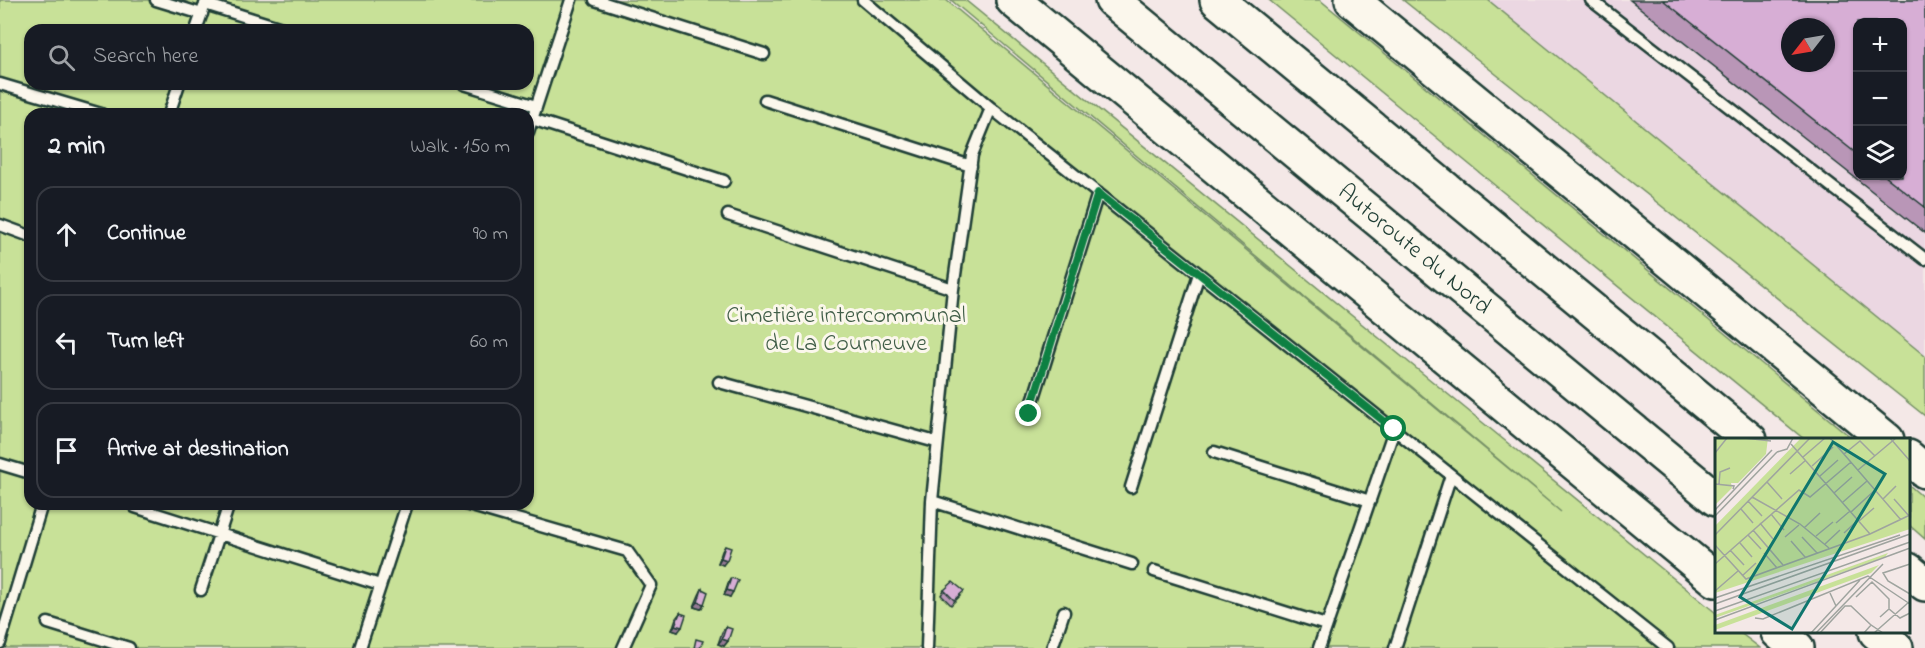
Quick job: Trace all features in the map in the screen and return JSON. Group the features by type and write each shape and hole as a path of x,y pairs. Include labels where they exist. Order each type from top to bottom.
{"highway":[{"path":"1013,0 1715,579"},
{"name":"Autoroute du Nord","path":"1112,0 1715,498"},
{"path":"1217,0 1748,438"},
{"path":"1352,0 1885,438"},
{"path":"1910,459 1925,471"},
{"path":"1910,572 1925,584"},
{"path":"1779,633 1797,648"},
{"path":"1877,633 1896,648"}],"lane":[{"path":"156,0 204,6 267,24"},
{"path":"534,114 571,0"},
{"path":"595,0 764,54"},
{"path":"863,0 991,108 1668,648"},
{"path":"1592,0 1925,259"},
{"path":"198,24 204,6"},
{"path":"0,84 81,108"},
{"path":"171,108 177,90"},
{"path":"484,90 537,106"},
{"path":"765,100 971,166"},
{"path":"927,648 936,442 952,289 972,155 991,108"},
{"path":"534,120 724,181"},
{"path":"1029,414 1098,193"},
{"path":"728,214 952,289"},
{"path":"0,225 24,234"},
{"path":"1131,487 1199,274"},
{"path":"719,382 936,442"},
{"path":"1319,648 1394,429"},
{"path":"1214,452 1370,501"},
{"path":"0,464 24,471"},
{"path":"1395,648 1451,475"},
{"path":"932,501 1132,564"},
{"path":"0,643 40,510"},
{"path":"144,510 380,585"},
{"path":"201,590 227,510"},
{"path":"360,648 405,510"},
{"path":"486,510 627,551 651,585 623,648"},
{"path":"1154,571 1326,626"},
{"path":"1052,648 1064,612"},
{"path":"48,623 129,648"}],"shaded area":[{"path":"1459,0 1925,0 1925,370"}],"green space":[{"name":"Cimetière intercommunal de La Courneuve","path":"0,0 946,0 1561,512 951,0 965,0 1715,612 1715,633 1740,633 1760,648 0,648"},
{"path":"1269,0 1320,0 1852,438 1803,438"},
{"path":"1403,0 1488,0 1925,356 1925,416"},
{"path":"1910,486 1925,499 1925,539 1910,526"}],"building":[{"path":"1663,0 1925,0 1925,207 1890,180 1907,180 1907,18 1853,18 1853,151"},
{"path":"725,546 731,548 727,560 721,558"},
{"path":"731,578 738,580 733,592 727,590"},
{"path":"953,582 964,591 954,600 944,590"},
{"path":"702,589 708,592 704,604 698,602"},
{"path":"680,613 686,615 682,627 675,625"},
{"path":"726,627 732,629 728,641 722,639"},
{"path":"696,639 703,641 700,648 694,648"}],"route":[{"path":"1029,414 1098,193 1394,429"}]}
